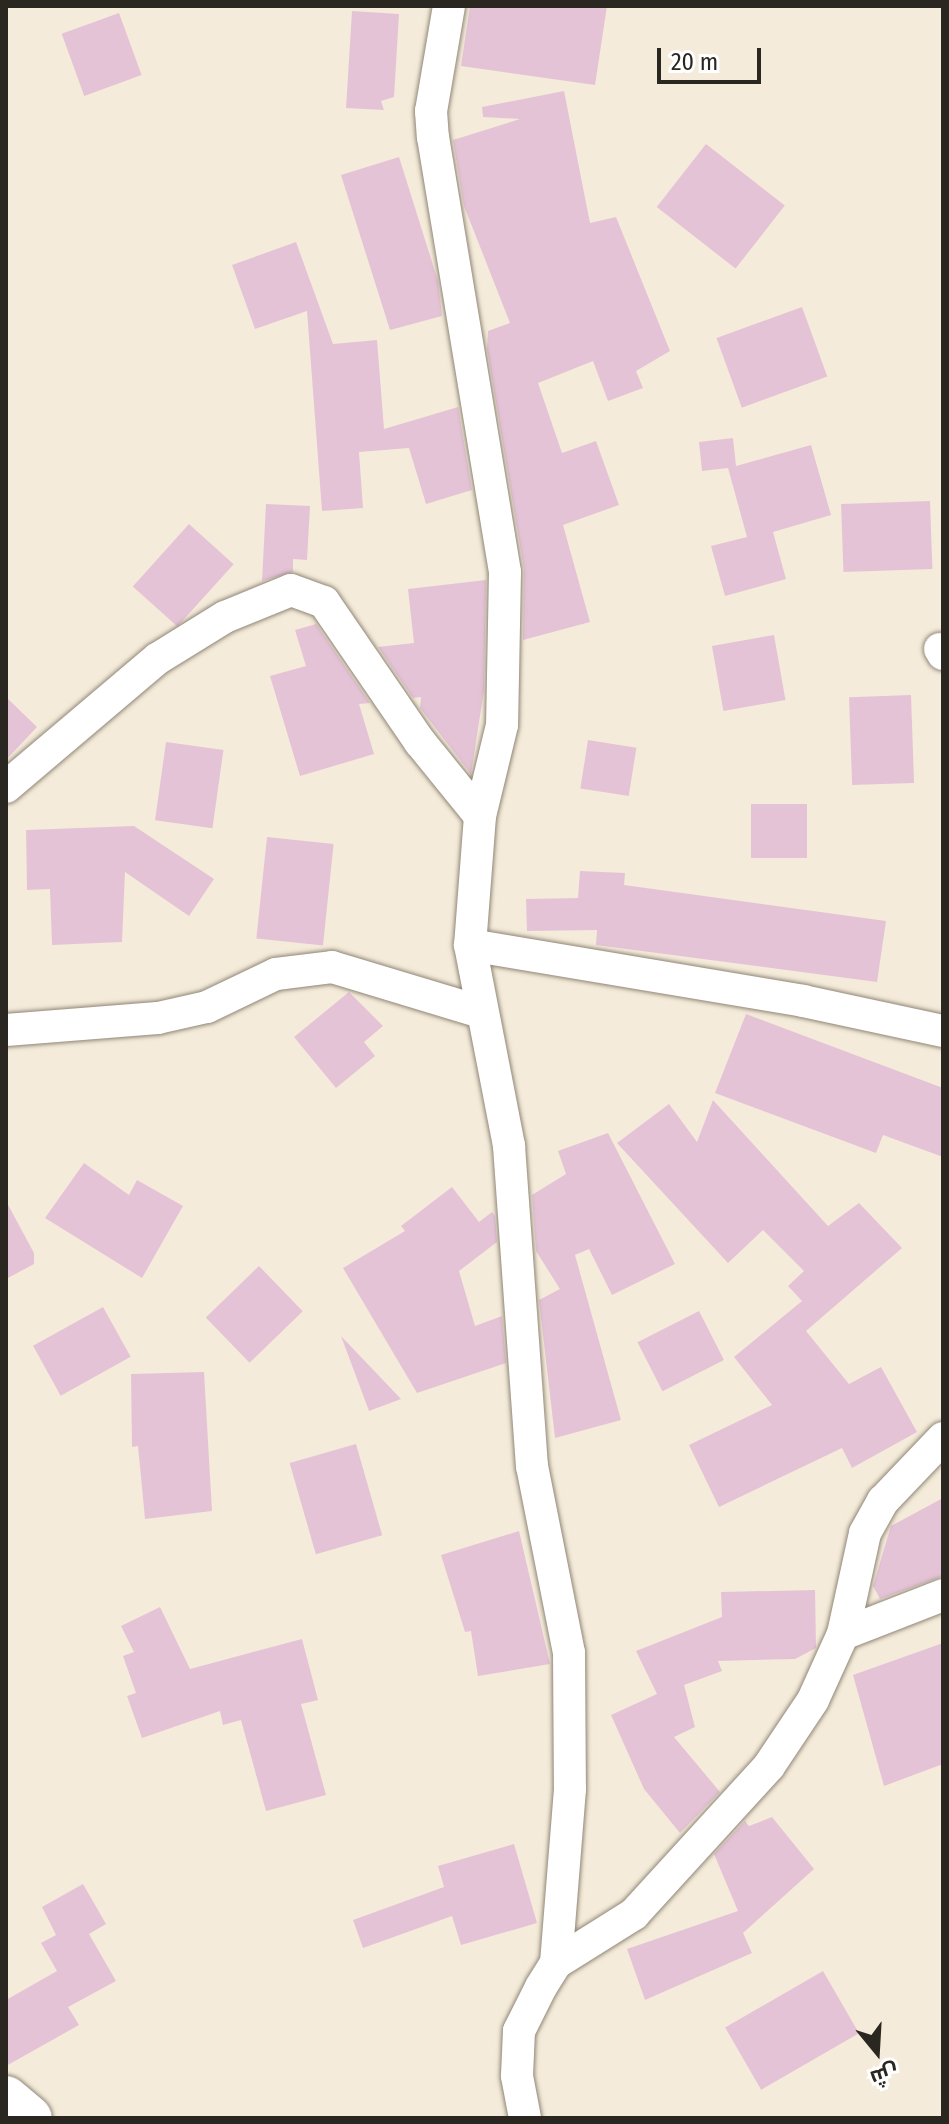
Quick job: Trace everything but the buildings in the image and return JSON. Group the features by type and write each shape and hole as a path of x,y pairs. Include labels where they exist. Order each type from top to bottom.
{"street":[{"path":"449,6 431,111 433,137 505,572 502,725 480,816 470,945 481,1012 501,1092 519,1224 532,1466 569,1653 570,1789 556,1963 519,2031 517,2076 525,2118"},
{"path":"6,787 157,659 225,617 291,590 324,602 420,742 480,816"},
{"path":"470,945 760,993 943,1031"},
{"path":"6,1030 158,1018 207,1007 276,974 332,967 481,1012"},
{"path":"556,1963 634,1914 769,1766 813,1700 843,1634 865,1533 883,1501 943,1438"},
{"path":"843,1634 940,1603"},
{"path":"6,2098 30,2118"}]}
